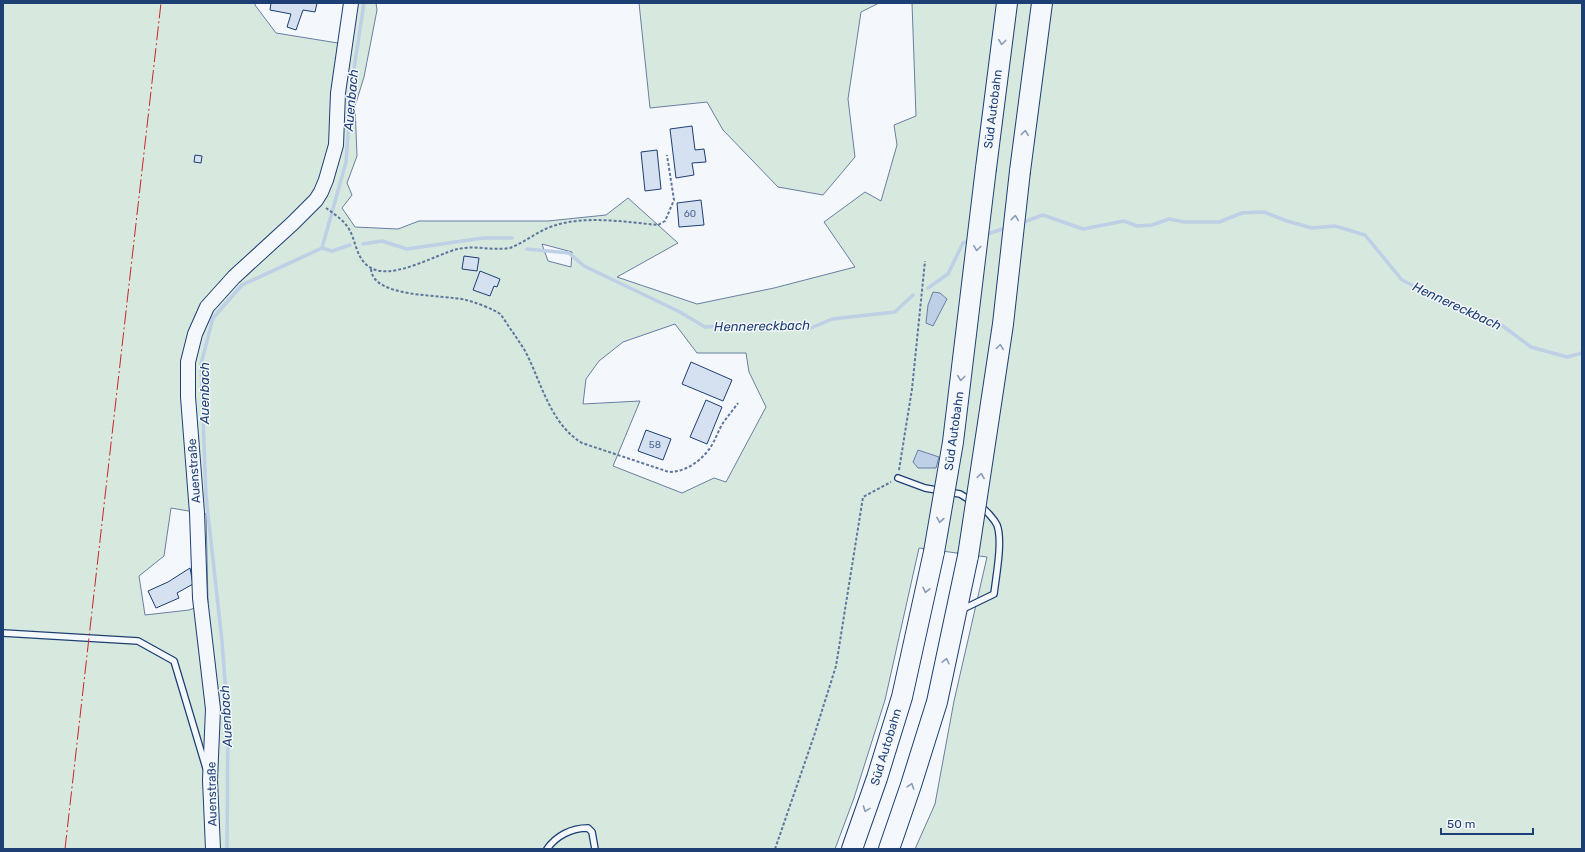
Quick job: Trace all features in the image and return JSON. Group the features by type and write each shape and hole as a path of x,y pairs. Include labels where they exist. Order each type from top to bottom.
{"highway":[{"name":"Süd Autobahn","path":"852,849 878,778 902,697 934,552 953,442 1007,3"},
{"path":"889,849 937,702 968,556 1002,331 1020,171 1042,3"}],"street":[{"name":"Auenstraße","path":"212,849 210,780 213,709 200,598 197,513 188,397 188,362 195,334 207,307 234,277 294,223 316,200 321,192 336,145 338,93 351,3"}],"lane":[{"path":"898,478 925,488 960,494 982,507 996,524 999,535 998,566 994,594 957,612"},
{"path":"3,633 138,641 174,661 210,780"},
{"path":"547,849 552,842 572,829 588,828 592,832 594,849"}],"path":[{"path":"323,206 345,223 350,230 358,252 364,262 371,269 380,271 403,269 419,265 456,249 471,246 503,249 510,248 552,226 563,223 603,219 658,225 665,221 674,200 667,156"},
{"path":"775,849 814,736 836,666 863,496 898,478 912,389 925,261"},
{"path":"371,269 371,274 374,278 381,284 394,290 466,300 500,314 524,348 555,414 571,436 582,443 661,470 678,472 687,469 701,458 711,447 723,424 738,403"}],"shaded area":[{"path":"3,3 255,3 276,33 350,45 357,3 376,3 377,10 364,77 355,106 357,156 347,183 352,195 342,208 355,227 398,229 419,221 548,221 606,215 628,198 678,243 617,277 697,304 774,288 855,267 824,222 865,192 881,201 897,145 894,125 916,116 912,3 1582,3 1582,849 915,849 935,804 954,701 987,557 919,548 885,700 854,798 835,849 3,849","holes":["542,244 572,252 571,267 548,261","675,324 697,353 746,353 749,372 766,407 726,482 714,478 682,493 613,466 640,401 583,404 586,379 599,361 623,342","171,508 206,514 208,603 189,610 145,615 139,576 164,556"]},
{"path":"639,3 879,3 861,12 848,99 855,157 823,195 778,187 723,130 707,102 650,108"}],"water":[{"path":"933,292 940,293 947,299 933,326 926,323 928,305"},
{"path":"918,450 939,457 936,468 918,468 913,462"}],"building":[{"path":"271,3 317,3 315,12 303,10 296,30 287,27 291,14 270,10"},
{"path":"692,126 695,150 704,149 706,162 692,163 694,175 676,178 670,129"},
{"path":"657,150 661,189 645,191 641,152"},
{"path":"195,155 202,156 201,163 194,162"},
{"path":"701,200 704,225 679,227 677,203"},
{"path":"464,256 479,258 477,271 462,269"},
{"path":"480,271 500,279 497,287 494,286 490,296 473,290"},
{"path":"691,362 732,380 723,401 682,384"},
{"path":"706,400 722,407 707,444 690,437"},
{"path":"646,430 671,439 663,460 638,451"},
{"path":"190,568 193,584 177,593 179,598 156,608 148,591 168,582"}],"waterway":[{"name":"Auenbach","path":"227,849 228,720 222,641 206,496 201,364 213,318 242,285 322,248 346,162 352,82 364,3"},
{"name":"Hennereckbach","path":"1021,223 1043,215 1083,229 1124,221 1137,226 1152,225 1169,219 1184,222 1219,222 1242,213 1264,212 1287,221 1312,228 1335,226 1365,235 1402,280 1455,307 1500,324 1531,347 1567,357 1582,353"},
{"name":"Hennereckbach","path":"985,235 1008,227"},
{"name":"Hennereckbach","path":"363,244 382,241 407,249 483,238 512,238"},
{"name":"Hennereckbach","path":"928,288 948,274 963,243 972,240"},
{"name":"Hennereckbach","path":"322,248 332,251 350,245"},
{"name":"Hennereckbach","path":"527,249 569,253 584,266 678,311 705,327 734,325 811,328 832,319 895,312 913,295"}],"power":[{"path":"65,849 161,3"}]}
